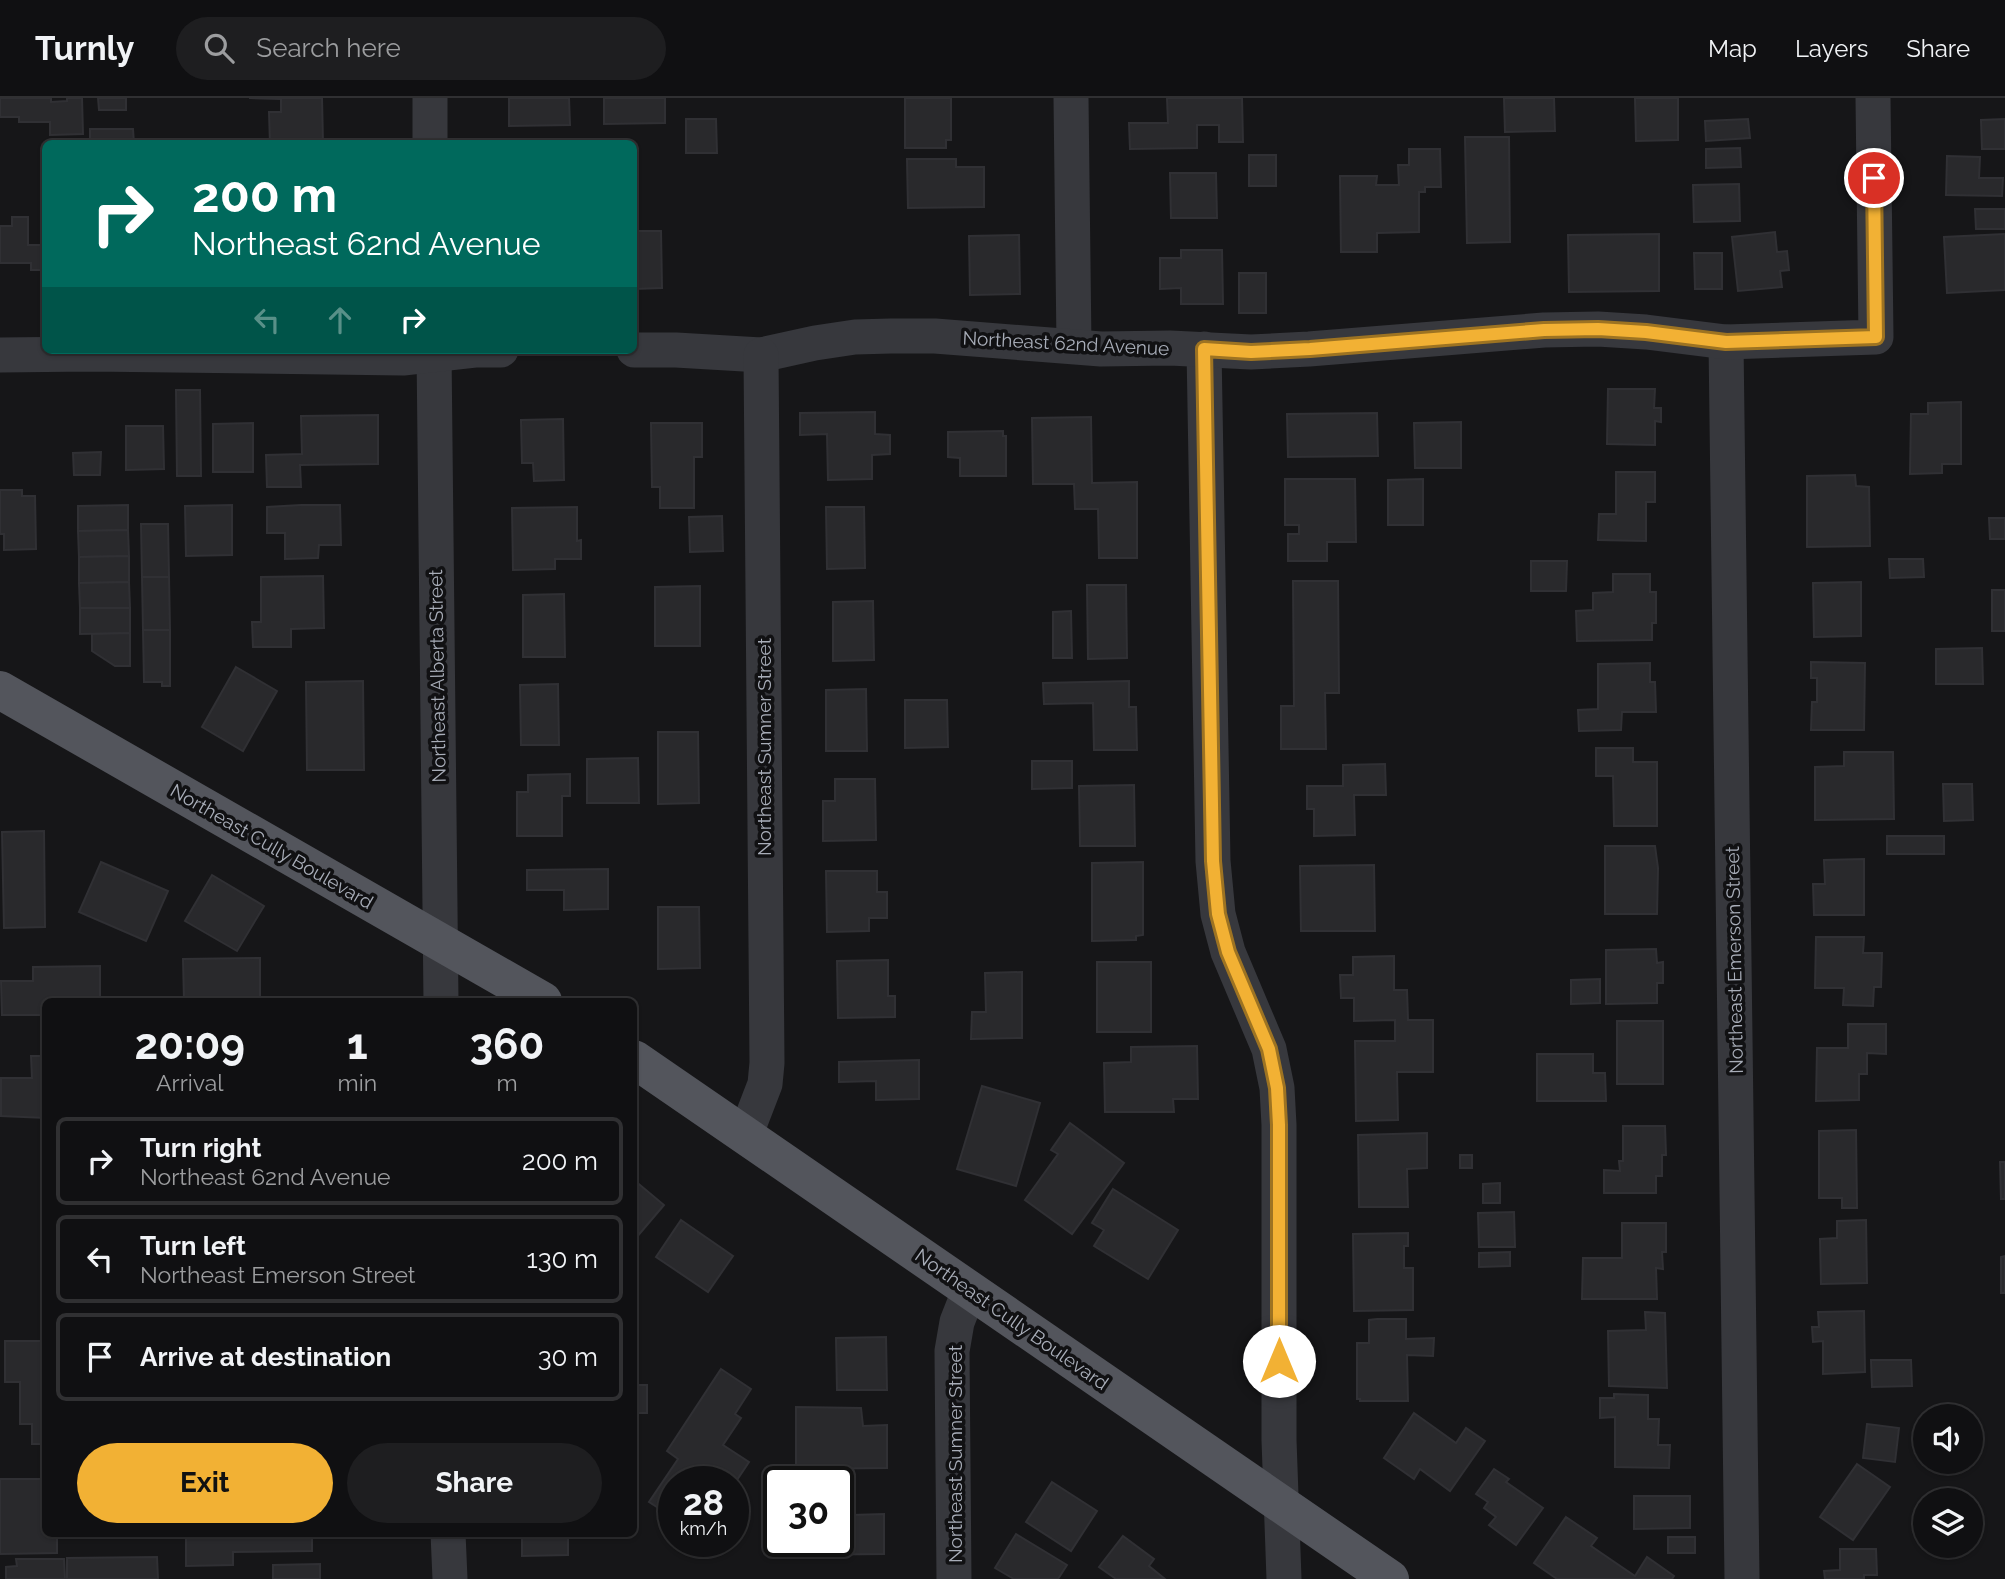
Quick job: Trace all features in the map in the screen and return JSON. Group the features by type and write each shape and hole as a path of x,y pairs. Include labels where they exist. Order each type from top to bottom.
{"main road":[{"name":"Northeast Cully Boulevard","path":"0,691 538,998"},
{"name":"Northeast Cully Boulevard","path":"637,1061 1390,1579"}],"street":[{"path":"430,98 430,140"},
{"path":"1071,98 1074,346"},
{"name":"Northeast 62nd Avenue","path":"637,350 761,355 855,337 891,336 935,336 1101,349 1251,352 1544,330 1646,332 1726,342 1876,337 1873,98"},
{"name":"Northeast Emerson Street","path":"1726,342 1742,1579"},
{"path":"1204,349 1213,861 1218,914 1228,952 1269,1049 1277,1088 1279,1440 1284,1579"},
{"path":"0,355 403,358 424,354"},
{"name":"Northeast Alberta Street","path":"434,354 441,998"},
{"name":"Northeast Sumner Street","path":"745,1136 765,1084 767,1063 761,355"},
{"name":"Northeast Sumner Street","path":"954,1579 952,1352 957,1322 970,1289"},
{"path":"449,1537 450,1579"}],"building":[{"path":"0,98 51,98 51,102 82,98 83,134 50,135 50,122 19,122 19,117 0,117"},
{"path":"98,98 126,98 126,110 99,110"},
{"path":"249,98 322,98 323,140 270,140 269,112 281,112 281,99"},
{"path":"509,98 569,98 570,125 509,126"},
{"path":"604,98 665,98 665,123 604,124"},
{"path":"905,98 951,98 951,140 946,140 946,148 905,148"},
{"path":"1167,98 1242,98 1243,142 1219,142 1219,125 1197,125 1197,148 1130,149 1129,123 1168,123"},
{"path":"1504,98 1554,98 1555,131 1505,132"},
{"path":"1635,98 1678,98 1678,140 1636,141"},
{"path":"686,119 716,119 717,153 686,153"},
{"path":"1748,119 1750,138 1706,141 1705,121"},
{"path":"2005,119 2005,149 1982,149 1981,120"},
{"path":"90,129 133,129 134,140 90,140"},
{"path":"1465,137 1509,137 1510,242 1467,243"},
{"path":"1740,148 1741,167 1706,168 1706,149"},
{"path":"1409,149 1440,149 1441,187 1425,187 1425,192 1419,192 1419,232 1377,233 1377,252 1341,252 1340,176 1377,176 1376,185 1399,185 1398,165 1409,165"},
{"path":"1249,155 1276,155 1276,186 1249,186"},
{"path":"1947,156 1980,157 1979,178 2003,178 2002,196 1946,195"},
{"path":"907,159 956,159 956,167 984,167 984,207 908,208"},
{"path":"1170,173 1216,173 1217,218 1171,218"},
{"path":"1739,184 1740,221 1694,222 1693,185"},
{"path":"1975,209 2005,209 2005,229 1976,229"},
{"path":"12,217 28,217 28,245 42,245 42,270 31,270 31,263 0,263 0,226 12,226"},
{"path":"637,231 661,231 662,288 637,289"},
{"path":"1775,232 1777,252 1787,251 1789,270 1780,271 1782,287 1738,291 1732,237"},
{"path":"1659,234 1659,291 1569,292 1568,235"},
{"path":"2005,234 2005,290 1947,293 1944,237"},
{"path":"1019,235 1020,294 970,295 969,236"},
{"path":"1181,250 1222,250 1223,304 1181,304 1181,288 1160,289 1160,258 1181,258"},
{"path":"1694,253 1722,253 1722,289 1695,289"},
{"path":"1239,273 1266,273 1266,313 1239,313"},
{"path":"1608,389 1655,389 1654,408 1661,408 1661,422 1655,421 1655,445 1607,444"},
{"path":"176,390 200,390 201,476 177,476"},
{"path":"1961,402 1961,464 1942,464 1942,473 1910,474 1911,414 1928,414 1928,403"},
{"path":"875,412 875,434 890,435 890,454 872,455 872,479 828,480 827,434 800,435 800,413"},
{"path":"1377,413 1378,456 1288,457 1287,414"},
{"path":"378,415 378,464 300,465 301,487 267,487 266,455 302,454 301,416"},
{"path":"1091,417 1092,483 1137,482 1137,558 1099,558 1098,509 1075,509 1074,484 1033,484 1032,418"},
{"path":"563,419 564,480 534,481 533,463 522,463 521,420"},
{"path":"1461,422 1461,468 1415,468 1414,423"},
{"path":"253,423 253,472 213,472 213,424"},
{"path":"651,423 702,423 702,457 694,457 694,508 660,508 660,487 652,487"},
{"path":"126,426 163,426 164,469 126,470"},
{"path":"1003,431 1003,436 1006,436 1006,476 960,476 960,458 948,457 948,432"},
{"path":"101,452 100,475 74,475 73,453"},
{"path":"1616,472 1655,472 1655,502 1646,502 1646,541 1598,540 1599,514 1616,514"},
{"path":"1855,475 1856,486 1869,487 1870,546 1807,547 1807,476"},
{"path":"1285,479 1355,479 1356,542 1327,542 1327,561 1288,561 1288,534 1299,534 1299,525 1285,525"},
{"path":"1423,479 1423,525 1388,525 1388,480"},
{"path":"0,490 22,490 22,496 35,496 36,549 4,550 4,534 0,534"},
{"path":"128,505 128,530 78,531 78,506"},
{"path":"232,505 232,555 186,556 185,506"},
{"path":"340,505 341,545 319,545 318,558 285,559 285,533 267,533 267,507"},
{"path":"577,507 577,541 581,540 581,559 555,559 555,569 513,570 512,508"},
{"path":"826,507 864,507 865,568 827,569"},
{"path":"722,516 723,551 690,552 689,517"},
{"path":"1989,518 2005,518 2005,539 1990,539"},
{"path":"141,524 168,524 169,577 142,577"},
{"path":"128,530 129,556 79,557 78,531"},
{"path":"129,556 129,582 79,583 79,557"},
{"path":"1889,559 1923,559 1924,577 1890,578"},
{"path":"1531,561 1567,561 1566,591 1531,591"},
{"path":"1613,574 1650,574 1650,592 1656,592 1656,623 1652,623 1652,640 1577,641 1576,611 1593,610 1593,593 1613,592"},
{"path":"323,576 324,628 291,629 291,647 253,647 252,622 261,622 261,577"},
{"path":"142,577 169,577 170,630 143,630"},
{"path":"1293,581 1338,581 1339,693 1325,693 1326,749 1281,749 1281,706 1294,706"},
{"path":"129,582 130,608 80,608 79,583"},
{"path":"1861,582 1861,636 1814,637 1813,583"},
{"path":"1087,585 1126,585 1127,658 1088,659"},
{"path":"700,586 700,646 655,646 655,587"},
{"path":"1992,590 2005,590 2005,631 1992,631"},
{"path":"564,594 565,657 523,657 523,595"},
{"path":"873,601 874,660 833,661 833,602"},
{"path":"80,608 130,608 130,633 80,634"},
{"path":"1071,611 1072,658 1053,658 1053,612"},
{"path":"143,630 170,630 170,686 162,686 162,682 144,682"},
{"path":"130,633 130,666 115,666 92,651 92,634"},
{"path":"1982,648 1983,684 1936,684 1936,649"},
{"path":"1811,662 1865,663 1864,730 1811,730 1812,702 1817,702 1817,678 1811,678"},
{"path":"1650,663 1650,682 1655,682 1656,712 1622,712 1621,730 1579,731 1578,710 1598,709 1598,664"},
{"path":"236,667 277,691 243,751 202,727"},
{"path":"363,681 364,770 307,770 306,682"},
{"path":"1129,681 1129,707 1136,707 1137,750 1094,750 1093,703 1044,704 1043,683"},
{"path":"558,684 559,745 521,745 520,685"},
{"path":"866,689 867,751 826,751 826,690"},
{"path":"905,700 947,700 948,747 905,748"},
{"path":"658,732 698,732 699,803 658,804"},
{"path":"1596,748 1633,748 1633,762 1657,762 1657,826 1614,826 1613,776 1596,776"},
{"path":"1844,752 1893,752 1894,819 1815,820 1815,767 1844,766"},
{"path":"638,758 639,803 587,803 587,759"},
{"path":"1032,761 1072,761 1072,788 1032,789"},
{"path":"1385,764 1386,795 1354,795 1355,835 1314,836 1314,809 1307,809 1307,786 1343,786 1343,765"},
{"path":"570,774 570,796 562,796 562,836 517,836 517,792 528,792 528,775"},
{"path":"835,779 875,779 876,840 823,841 823,801 835,801"},
{"path":"1943,784 1972,784 1973,820 1944,821"},
{"path":"1134,785 1135,846 1080,846 1079,786"},
{"path":"44,831 45,927 4,928 2,832"},
{"path":"1887,836 1944,836 1944,854 1887,854"},
{"path":"1605,846 1655,846 1658,868 1657,914 1605,914"},
{"path":"1864,859 1864,915 1814,915 1813,884 1825,884 1824,860"},
{"path":"101,862 168,891 146,941 79,912"},
{"path":"1143,862 1143,935 1136,936 1136,940 1092,941 1092,863"},
{"path":"1374,865 1375,931 1301,931 1300,866"},
{"path":"608,869 608,909 564,910 564,890 527,890 527,870"},
{"path":"826,871 877,871 877,892 887,892 887,918 869,918 869,931 827,932"},
{"path":"212,875 264,906 237,951 185,921"},
{"path":"658,907 699,907 700,968 658,969"},
{"path":"1816,937 1864,937 1863,953 1882,953 1881,987 1874,987 1873,1006 1843,1005 1844,988 1815,988"},
{"path":"1656,949 1657,963 1663,962 1663,983 1657,983 1657,1003 1606,1004 1606,950"},
{"path":"1394,956 1394,990 1407,990 1408,1020 1433,1020 1433,1072 1397,1072 1398,1120 1356,1121 1355,1041 1395,1041 1395,1020 1354,1021 1354,998 1341,998 1340,975 1353,975 1353,957"},
{"path":"260,958 260,998 184,998 183,959"},
{"path":"888,960 888,996 895,996 895,1017 838,1018 837,961"},
{"path":"1097,962 1151,962 1151,1032 1097,1032"},
{"path":"100,966 100,998 42,998 42,1015 2,1015 1,981 33,981 33,967"},
{"path":"1022,972 1022,1038 971,1039 972,1012 986,1012 985,973"},
{"path":"1600,979 1600,1003 1571,1004 1571,980"},
{"path":"1617,1021 1663,1021 1663,1084 1617,1084"},
{"path":"1848,1024 1886,1024 1886,1054 1867,1053 1867,1074 1859,1074 1859,1100 1816,1101 1817,1048 1848,1048"},
{"path":"1197,1046 1198,1099 1173,1099 1174,1112 1105,1112 1104,1063 1131,1062 1131,1047"},
{"path":"1537,1054 1593,1054 1593,1073 1605,1073 1606,1101 1537,1101"},
{"path":"31,1056 42,1056 42,1118 1,1116 1,1078 32,1078"},
{"path":"919,1060 919,1099 876,1100 876,1081 839,1082 839,1062"},
{"path":"982,1086 1040,1103 1016,1186 957,1169"},
{"path":"1070,1123 1124,1163 1072,1234 1025,1200 1058,1154 1051,1150"},
{"path":"1623,1126 1665,1126 1666,1155 1662,1155 1662,1176 1656,1176 1656,1193 1604,1193 1604,1170 1620,1171 1619,1161 1623,1161"},
{"path":"1856,1130 1857,1208 1842,1208 1842,1198 1819,1198 1819,1131"},
{"path":"1427,1133 1427,1168 1407,1169 1408,1207 1359,1207 1358,1135"},
{"path":"1460,1155 1472,1155 1472,1168 1460,1168"},
{"path":"2000,1162 2005,1162 2005,1199 2001,1199"},
{"path":"637,1182 664,1205 637,1237"},
{"path":"1500,1183 1500,1203 1483,1203 1483,1184"},
{"path":"1113,1189 1178,1230 1148,1279 1094,1246 1104,1230 1092,1223"},
{"path":"1514,1212 1515,1247 1479,1247 1478,1213"},
{"path":"681,1220 733,1256 708,1292 656,1257"},
{"path":"1866,1220 1867,1283 1821,1284 1820,1239 1837,1238 1837,1221"},
{"path":"1622,1223 1666,1223 1666,1252 1662,1252 1663,1269 1656,1268 1657,1299 1582,1299 1583,1258 1622,1258"},
{"path":"1408,1233 1408,1246 1404,1246 1404,1268 1413,1268 1413,1310 1354,1311 1353,1234"},
{"path":"1510,1252 1510,1266 1479,1267 1479,1253"},
{"path":"2005,1256 2005,1293 2001,1293 2001,1257"},
{"path":"1864,1311 1865,1372 1823,1374 1823,1341 1813,1342 1812,1327 1819,1327 1818,1312"},
{"path":"1645,1312 1665,1313 1667,1388 1609,1386 1608,1331 1646,1330"},
{"path":"1406,1319 1406,1339 1434,1338 1433,1356 1407,1355 1408,1401 1357,1399 1357,1343 1369,1343 1369,1320"},
{"path":"886,1337 887,1390 837,1390 836,1338"},
{"path":"5,1341 42,1341 42,1444 32,1444 32,1424 20,1424 20,1382 5,1382"},
{"path":"1871,1360 1911,1360 1912,1386 1872,1387"},
{"path":"721,1369 751,1389 735,1414 741,1418 723,1445 749,1462 746,1466 673,1466 678,1459 667,1451"},
{"path":"637,1385 647,1385 647,1413 637,1413"},
{"path":"1614,1394 1648,1395 1648,1419 1659,1419 1658,1445 1670,1445 1669,1468 1615,1467 1615,1417 1600,1418 1600,1398 1614,1398"},
{"path":"796,1407 861,1408 863,1426 887,1425 887,1468 796,1466"},
{"path":"1414,1413 1456,1443 1466,1428 1485,1441 1450,1491 1420,1469 1414,1479 1384,1458"},
{"path":"1867,1424 1899,1428 1895,1462 1863,1458"},
{"path":"42,1450 42,1537 57,1537 57,1553 0,1554 0,1479 41,1479"},
{"path":"1857,1464 1890,1487 1853,1540 1820,1517"},
{"path":"1494,1469 1509,1479 1506,1482 1543,1508 1516,1545 1489,1525 1496,1517 1484,1508 1488,1502 1476,1494"},
{"path":"1052,1482 1097,1511 1071,1551 1026,1522"},
{"path":"658,1489 658,1508 649,1502"},
{"path":"1634,1496 1690,1496 1690,1528 1634,1529"},
{"path":"884,1514 884,1554 854,1554 854,1515"},
{"path":"1566,1517 1597,1538 1591,1546 1635,1576 1647,1557 1674,1576 1672,1579 1557,1579 1534,1563"},
{"path":"1016,1534 1067,1565 1058,1579 1014,1579 995,1568"},
{"path":"1123,1536 1154,1559 1149,1566 1165,1579 1116,1579 1099,1567"},
{"path":"186,1537 312,1537 312,1551 233,1552 233,1565 186,1566"},
{"path":"522,1537 568,1537 568,1555 522,1556"},
{"path":"1668,1537 1695,1537 1695,1553 1668,1553"},
{"path":"1840,1549 1876,1549 1877,1575 1864,1575 1864,1579 1825,1579 1824,1571 1840,1570"},
{"path":"157,1557 158,1579 67,1579 67,1558"},
{"path":"16,1559 64,1559 65,1579 6,1579 6,1567 17,1566"},
{"path":"320,1564 320,1579 273,1579 273,1565"}],"route":[{"path":"1279,1361 1277,1088 1269,1049 1228,952 1218,914 1213,861 1204,349 1251,352 1544,330 1598,329 1726,342 1876,337 1874,178"}]}
